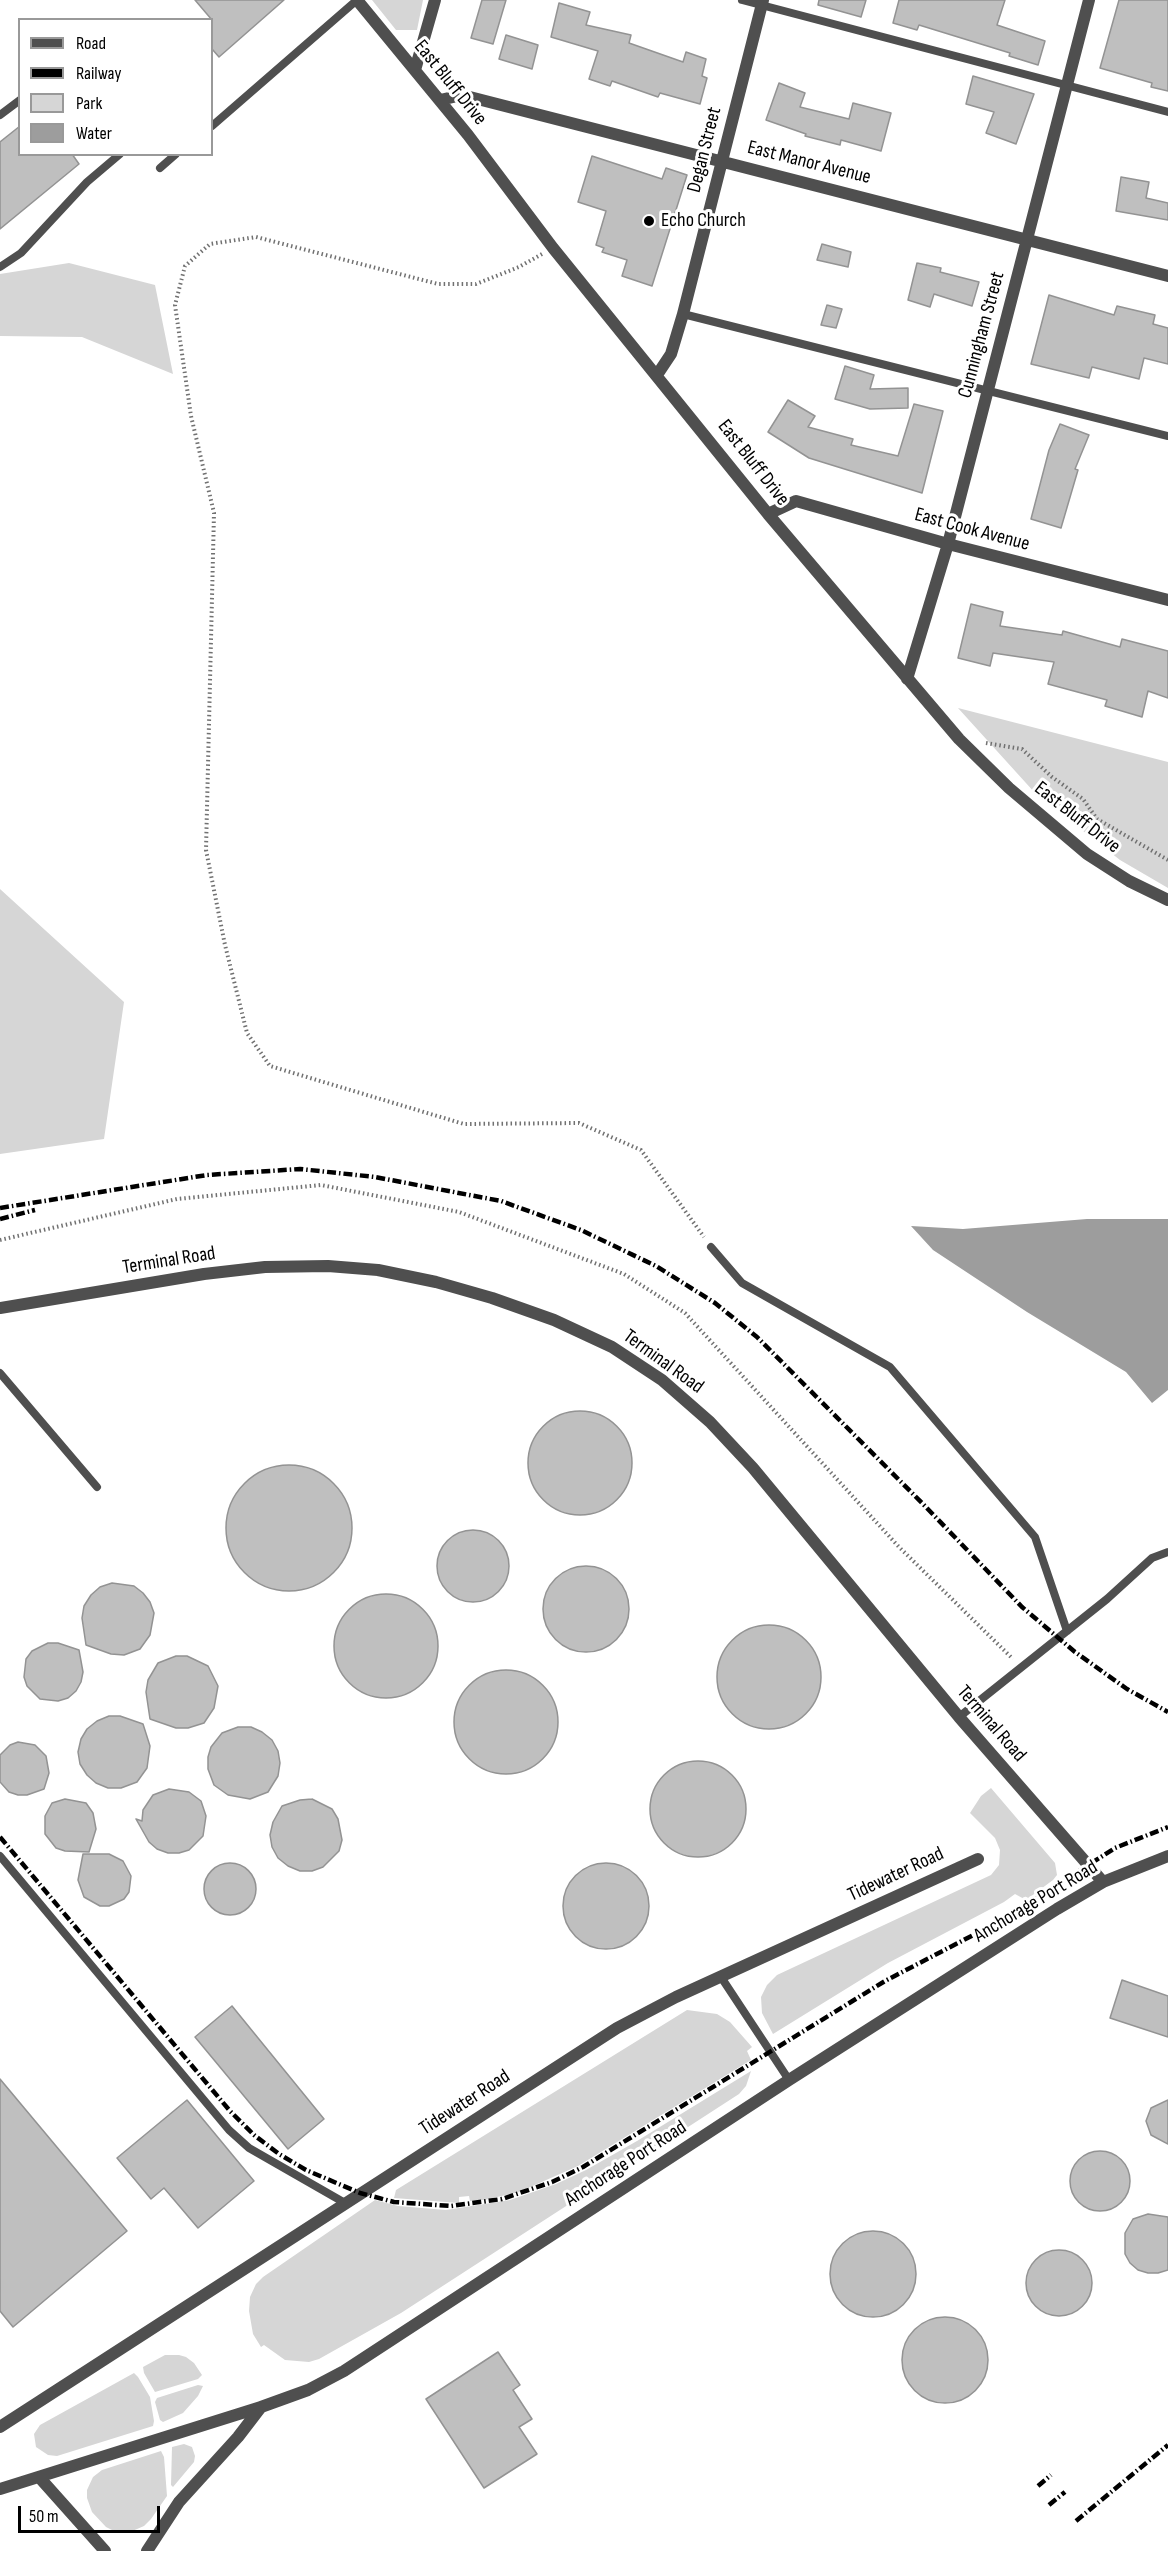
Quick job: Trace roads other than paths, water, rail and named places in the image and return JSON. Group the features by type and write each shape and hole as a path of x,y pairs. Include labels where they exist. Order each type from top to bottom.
{"street":[{"name":"East Bluff Drive","path":"357,0 440,100 553,248 768,514 959,739 1009,788 1087,854 1129,881 1168,900"},
{"path":"415,70 435,0"},
{"name":"Cunningham Street","path":"907,679 948,544 1089,0"},
{"name":"Degan Street","path":"657,375 672,354 763,3"},
{"name":"East Manor Avenue","path":"440,100 462,94 1168,276"},
{"name":"East Cook Avenue","path":"768,514 796,501 948,544 1168,600"},
{"name":"Terminal Road","path":"0,1308 204,1274 265,1267 328,1266 378,1270 436,1282 492,1298 554,1320 612,1347 662,1380 710,1422 753,1468 959,1717 1103,1882"},
{"name":"Anchorage Port Road","path":"0,2489 261,2407 308,2390 345,2371 789,2080 1103,1882 1168,1856"},
{"name":"Tidewater Road","path":"0,2427 617,2028 721,1977 978,1859"},
{"path":"147,2551 179,2502 238,2437 261,2407"},
{"path":"39,2476 105,2551"}],"lane":[{"path":"213,125 357,0"},
{"path":"742,0 763,3 1168,112"},
{"path":"0,115 18,102"},
{"path":"0,267 21,253 87,182 118,156"},
{"path":"160,168 174,156"},
{"path":"683,314 1168,436"},
{"path":"711,1247 742,1283 890,1367 1035,1537 1068,1631"},
{"path":"0,1372 97,1487"},
{"path":"959,1717 1068,1631 1152,1558 1168,1552"},
{"path":"0,1856 229,2130 249,2148 345,2203"},
{"path":"721,1977 789,2080"}],"water":[{"path":"1087,1219 1168,1219 1168,1390 1152,1403 1126,1372 1027,1312 933,1250 911,1226 963,1229"}],"railway":[{"path":"0,1208 207,1175 300,1169 375,1177 501,1201 581,1230 656,1266 715,1303 757,1337 1022,1607 1075,1652 1127,1689 1168,1712"},
{"path":"0,1219 35,1210"},
{"path":"0,1837 230,2111 254,2135 279,2154 306,2170 360,2193 394,2202 451,2206 502,2199 552,2182 583,2167 885,1981 1004,1919 1115,1848 1168,1827"},
{"path":"1076,2521 1168,2445"},
{"path":"1038,2486 1051,2475"},
{"path":"1049,2505 1065,2492"}],"place":[{"name":"Echo Church","path":"649,221"}]}
